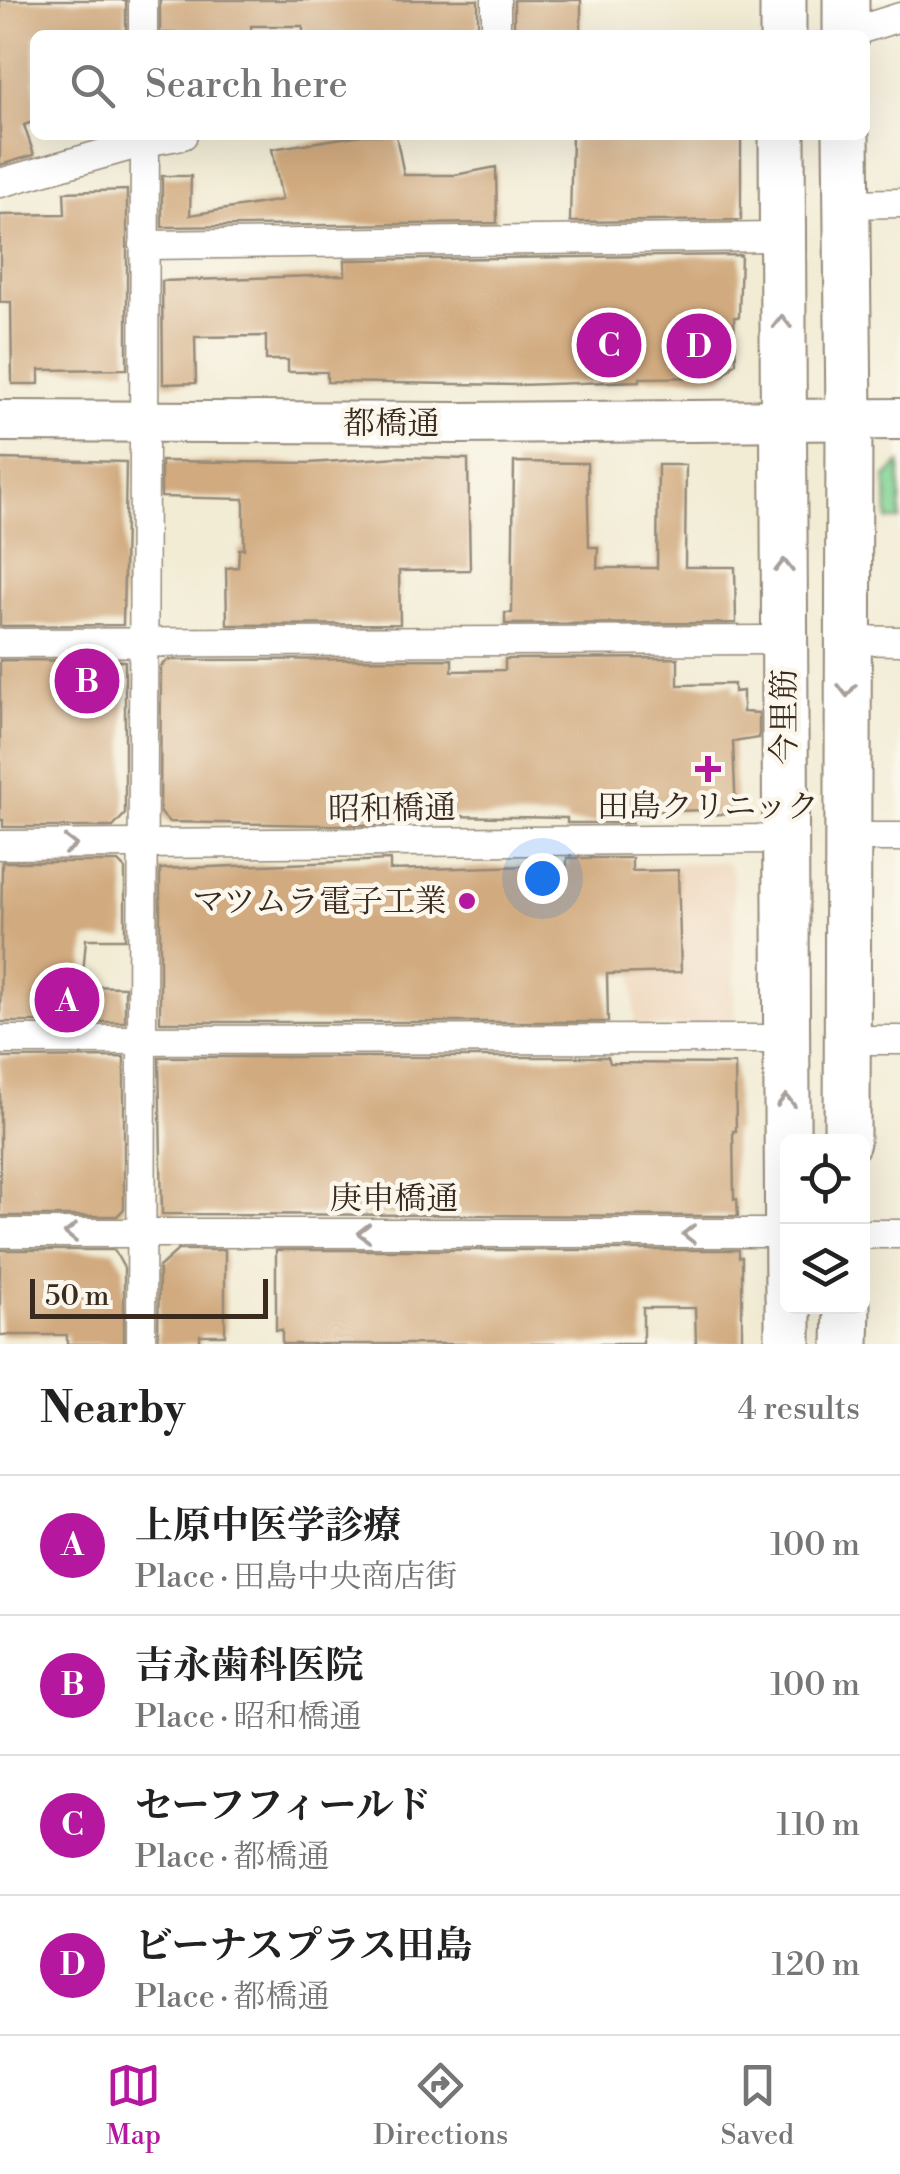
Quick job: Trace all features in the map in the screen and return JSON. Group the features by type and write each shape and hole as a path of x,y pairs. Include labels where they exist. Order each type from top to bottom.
{"main road":[{"path":"783,0 783,30"},
{"name":"今里筋","path":"782,140 787,1224"},
{"name":"今里筋","path":"846,140 847,1134"},
{"path":"788,1314 788,1344"},
{"path":"846,1344 847,1314"}],"street":[{"path":"143,0 144,30"},
{"path":"496,0 496,30"},
{"path":"846,23 900,16"},
{"path":"0,183 139,140"},
{"path":"140,1344 145,140"},
{"path":"845,204 900,203"},
{"path":"144,245 781,237"},
{"path":"849,418 900,419"},
{"name":"都橋通","path":"0,421 459,424 849,418"},
{"path":"0,643 784,640"},
{"path":"848,640 900,640"},
{"path":"846,837 900,838"},
{"name":"昭和橋通","path":"0,845 785,839"},
{"path":"0,1040 786,1039"},
{"path":"847,1040 900,1040"},
{"name":"庚申橋通","path":"0,1233 780,1234"},
{"path":"870,1234 900,1234"}],"shaded area":[{"path":"722,862 733,873 735,1018 729,1025 635,1026 629,865"}],"green space":[{"path":"900,463 900,520 888,520 886,477"}],"building":[{"path":"0,0 126,0 126,30 30,30 30,123 24,125 34,155 0,165"},
{"path":"160,0 478,0 478,30 303,30 303,26 251,26 251,30 160,30"},
{"path":"514,0 581,0 581,30 514,30"},
{"path":"330,140 397,140 404,175 455,175 496,167 497,223 162,227 162,176 191,176 190,215 282,200 272,149"},
{"path":"572,140 741,140 741,220 570,222"},
{"path":"127,190 127,369 39,370 39,384 12,384 11,302 0,302 0,215 65,214 64,192"},
{"path":"741,255 739,317 734,317 736,362 722,377 518,385 327,382 327,372 288,372 288,360 266,360 266,336 195,337 196,383 163,384 162,281 345,275 345,260"},
{"path":"399,457 468,459 470,570 399,571 400,624 227,625 226,568 238,567 239,549 244,549 244,499 161,497 161,461 309,463"},
{"path":"0,459 126,462 123,625 0,626"},
{"path":"514,462 587,463 589,547 598,547 597,568 657,568 658,465 686,465 685,567 735,567 736,623 505,624 505,613 512,613"},
{"path":"678,658 678,685 734,684 734,692 743,691 743,712 759,713 759,738 733,742 736,813 632,812 632,823 445,816 445,820 391,819 390,825 325,825 169,822 160,812 161,666 168,660 452,659 452,671 505,670 505,659"},
{"path":"0,660 125,661 125,814 113,827 3,827"},
{"path":"567,858 632,858 632,871 678,870 681,972 607,974 608,1022 160,1022 160,869 390,860 390,870 567,865"},
{"path":"2,862 118,862 125,869 125,939 86,939 82,986 125,987 125,1022 0,1022"},
{"path":"124,1057 124,1209 117,1216 0,1216 0,1058"},
{"path":"159,1057 608,1057 610,1063 735,1064 734,1199 738,1216 162,1214"},
{"path":"0,1250 114,1250 124,1268 124,1344 67,1344 67,1335 0,1335"},
{"path":"178,1250 225,1250 225,1335 200,1335 200,1344 158,1344 159,1267"},
{"path":"276,1250 739,1250 742,1344 696,1344 695,1308 643,1308 643,1344 282,1344 282,1330 276,1330"}],"place":[{"name":"セーフフィールド","path":"609,345"},
{"name":"ビーナスプラス田島","path":"699,346"},
{"name":"吉永歯科医院","path":"87,681"},
{"name":"田島クリニック","path":"708,769"},
{"name":"マツムラ電子工業","path":"467,901"},
{"name":"上原中医学診療","path":"67,1000"}]}
